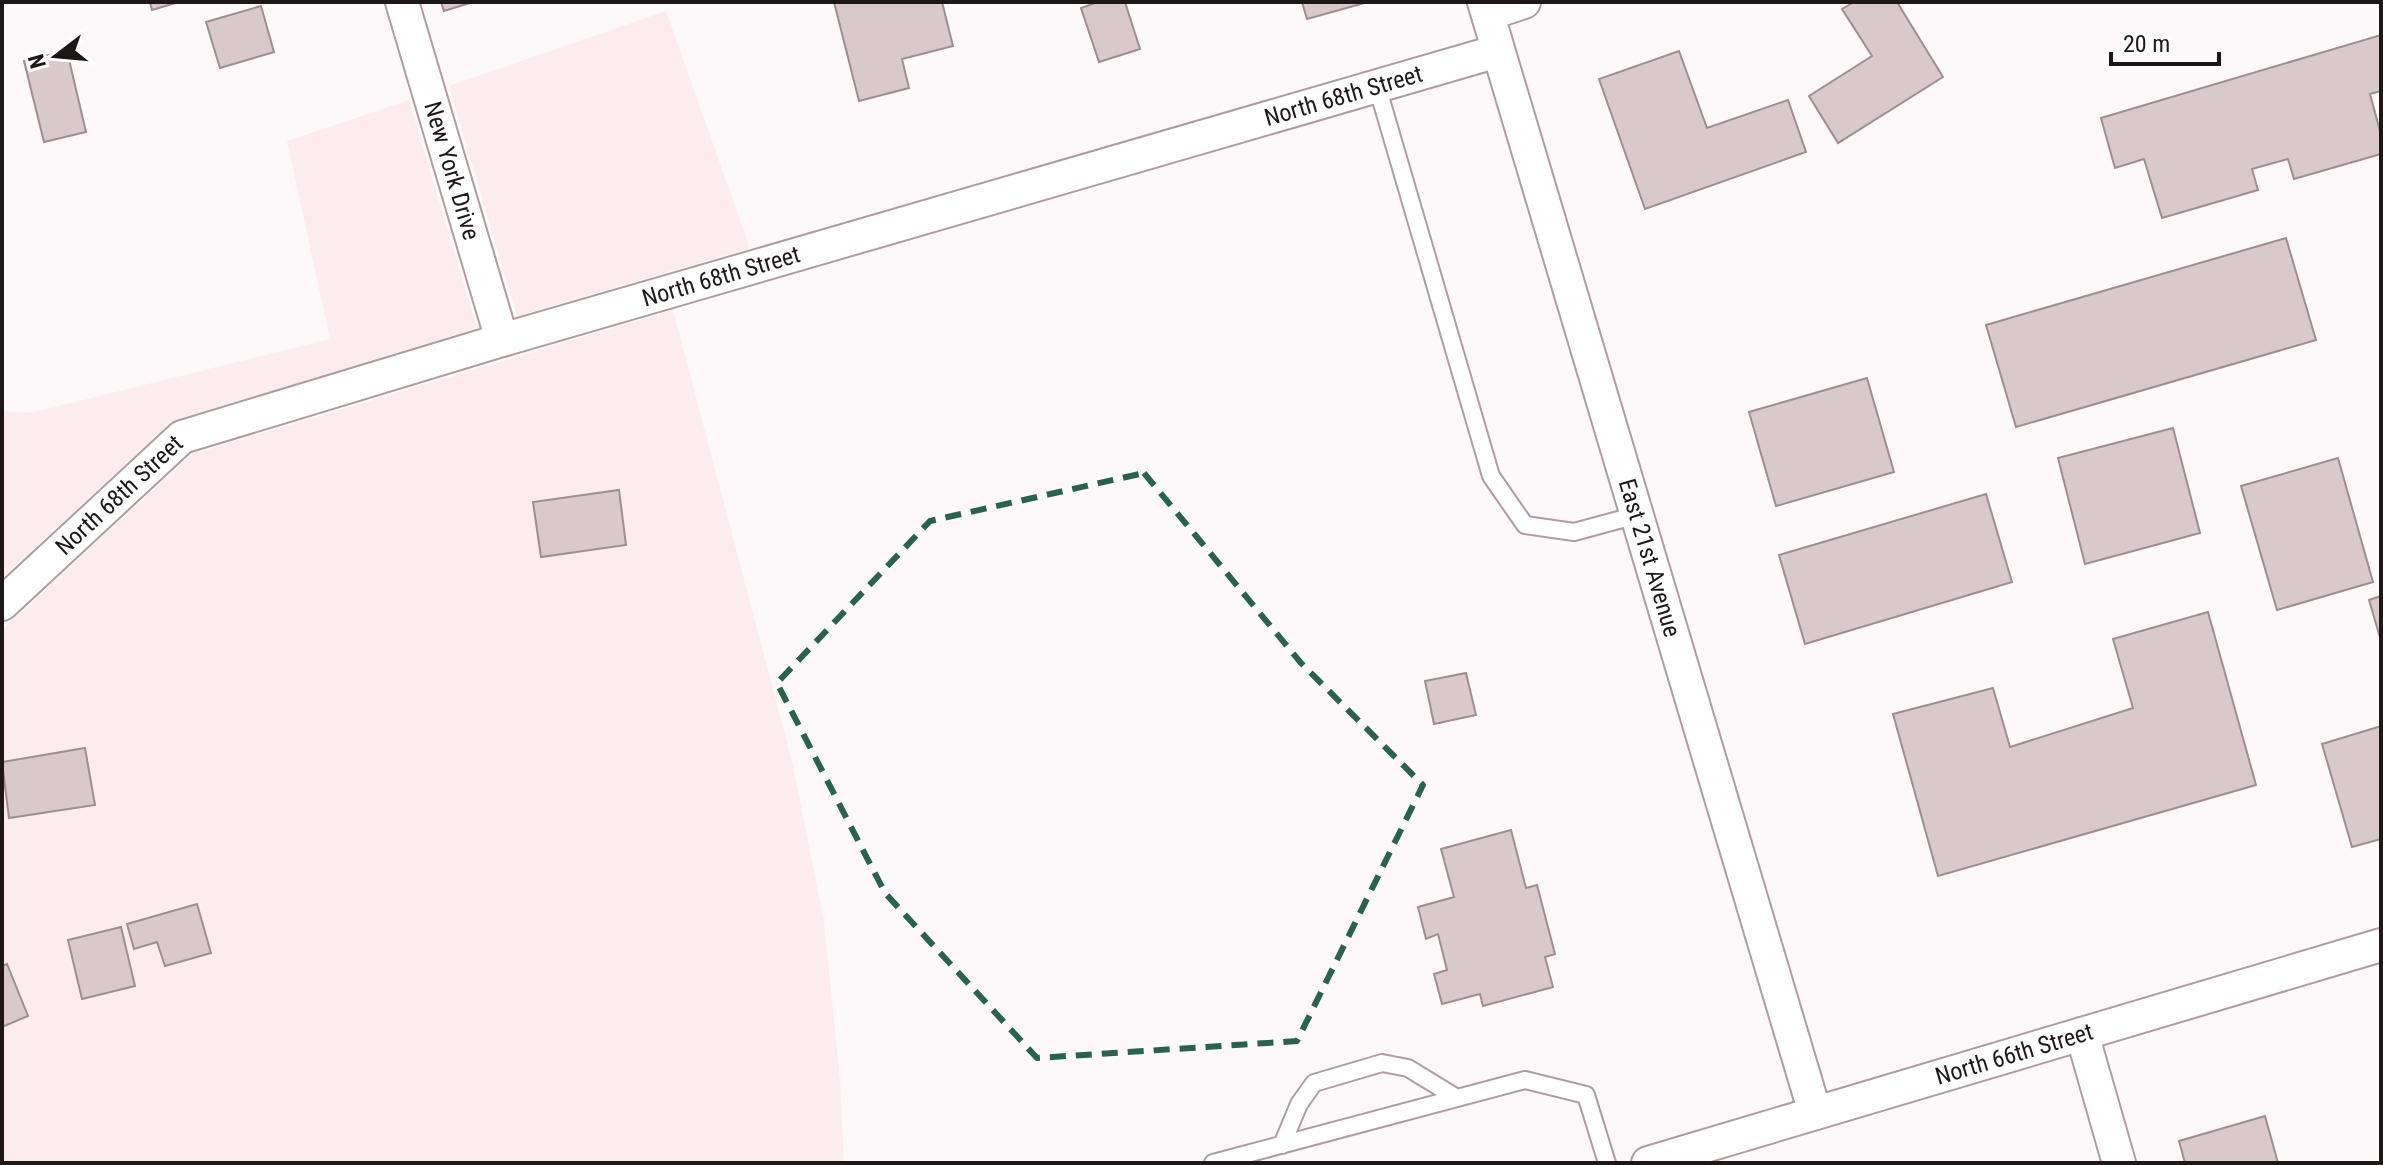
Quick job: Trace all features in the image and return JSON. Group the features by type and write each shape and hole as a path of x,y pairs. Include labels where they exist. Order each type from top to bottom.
{"street":[{"name":"New York Drive","path":"402,2 502,340"},
{"path":"1486,8 1524,2"},
{"name":"East 21st Avenue","path":"1486,8 1815,1113"},
{"name":"North 68th Street","path":"2,604 182,437 502,340 1498,51"},
{"name":"North 66th Street","path":"1648,1163 2381,945"},
{"path":"2082,1034 2119,1163"}],"lane":[{"path":"1377,86 1491,476 1525,525 1574,532 1637,515"},
{"path":"1282,1145 1299,1104 1314,1083 1382,1063 1408,1068 1457,1098"},
{"path":"1213,1163 1525,1080 1586,1095 1607,1163"}],"highlighted area":[{"path":"1144,473 1301,663 1423,785 1297,1041 1037,1058 885,893 777,683 930,521"}],"shaded area":[{"path":"666,11 750,248 517,316 449,86"},
{"path":"409,100 477,328 176,420 2,578 2,411 30,413 330,339 287,141"},
{"path":"673,310 792,761 824,922 840,1079 844,1163 2,1163 2,630 192,454"}],"building":[{"path":"150,2 179,2 152,10"},
{"path":"441,2 473,2 444,11"},
{"path":"834,2 942,2 953,46 902,59 909,88 859,101"},
{"path":"1098,2 1125,2 1140,49 1099,62 1081,8"},
{"path":"1302,2 1368,2 1307,19"},
{"path":"1854,2 1897,2 1943,77 1838,143 1809,96 1872,56 1842,9"},
{"path":"261,6 274,52 220,68 206,22"},
{"path":"2381,35 2381,91 2370,94 2381,135 2381,154 2294,179 2288,159 2252,169 2258,190 2162,218 2144,159 2115,168 2101,118"},
{"path":"67,51 86,132 44,142 24,61"},
{"path":"1679,51 1707,128 1788,100 1806,152 1645,209 1599,79"},
{"path":"2286,238 2316,340 2016,427 1986,325"},
{"path":"1867,378 1894,472 1776,506 1749,412"},
{"path":"2173,428 2200,533 2085,564 2058,458"},
{"path":"2338,458 2373,582 2277,610 2241,486"},
{"path":"619,490 626,545 541,557 533,502"},
{"path":"1986,494 2012,582 1805,644 1779,555"},
{"path":"2381,596 2381,641 2369,600"},
{"path":"2208,612 2256,785 1938,876 1893,714 1993,688 2010,747 2133,708 2113,639"},
{"path":"1466,673 1476,715 1434,724 1425,681"},
{"path":"2381,726 2381,839 2352,847 2322,744"},
{"path":"85,748 95,805 9,818 2,762"},
{"path":"1511,830 1526,888 1537,885 1555,954 1545,957 1553,987 1483,1006 1480,994 1442,1004 1434,974 1447,970 1438,934 1426,939 1418,907 1454,897 1441,849"},
{"path":"197,904 211,953 165,966 157,942 134,949 127,924"},
{"path":"121,927 135,986 82,999 68,940"},
{"path":"7,964 28,1016 2,1027 2,966"},
{"path":"2265,1116 2278,1163 2185,1163 2179,1141"}]}
